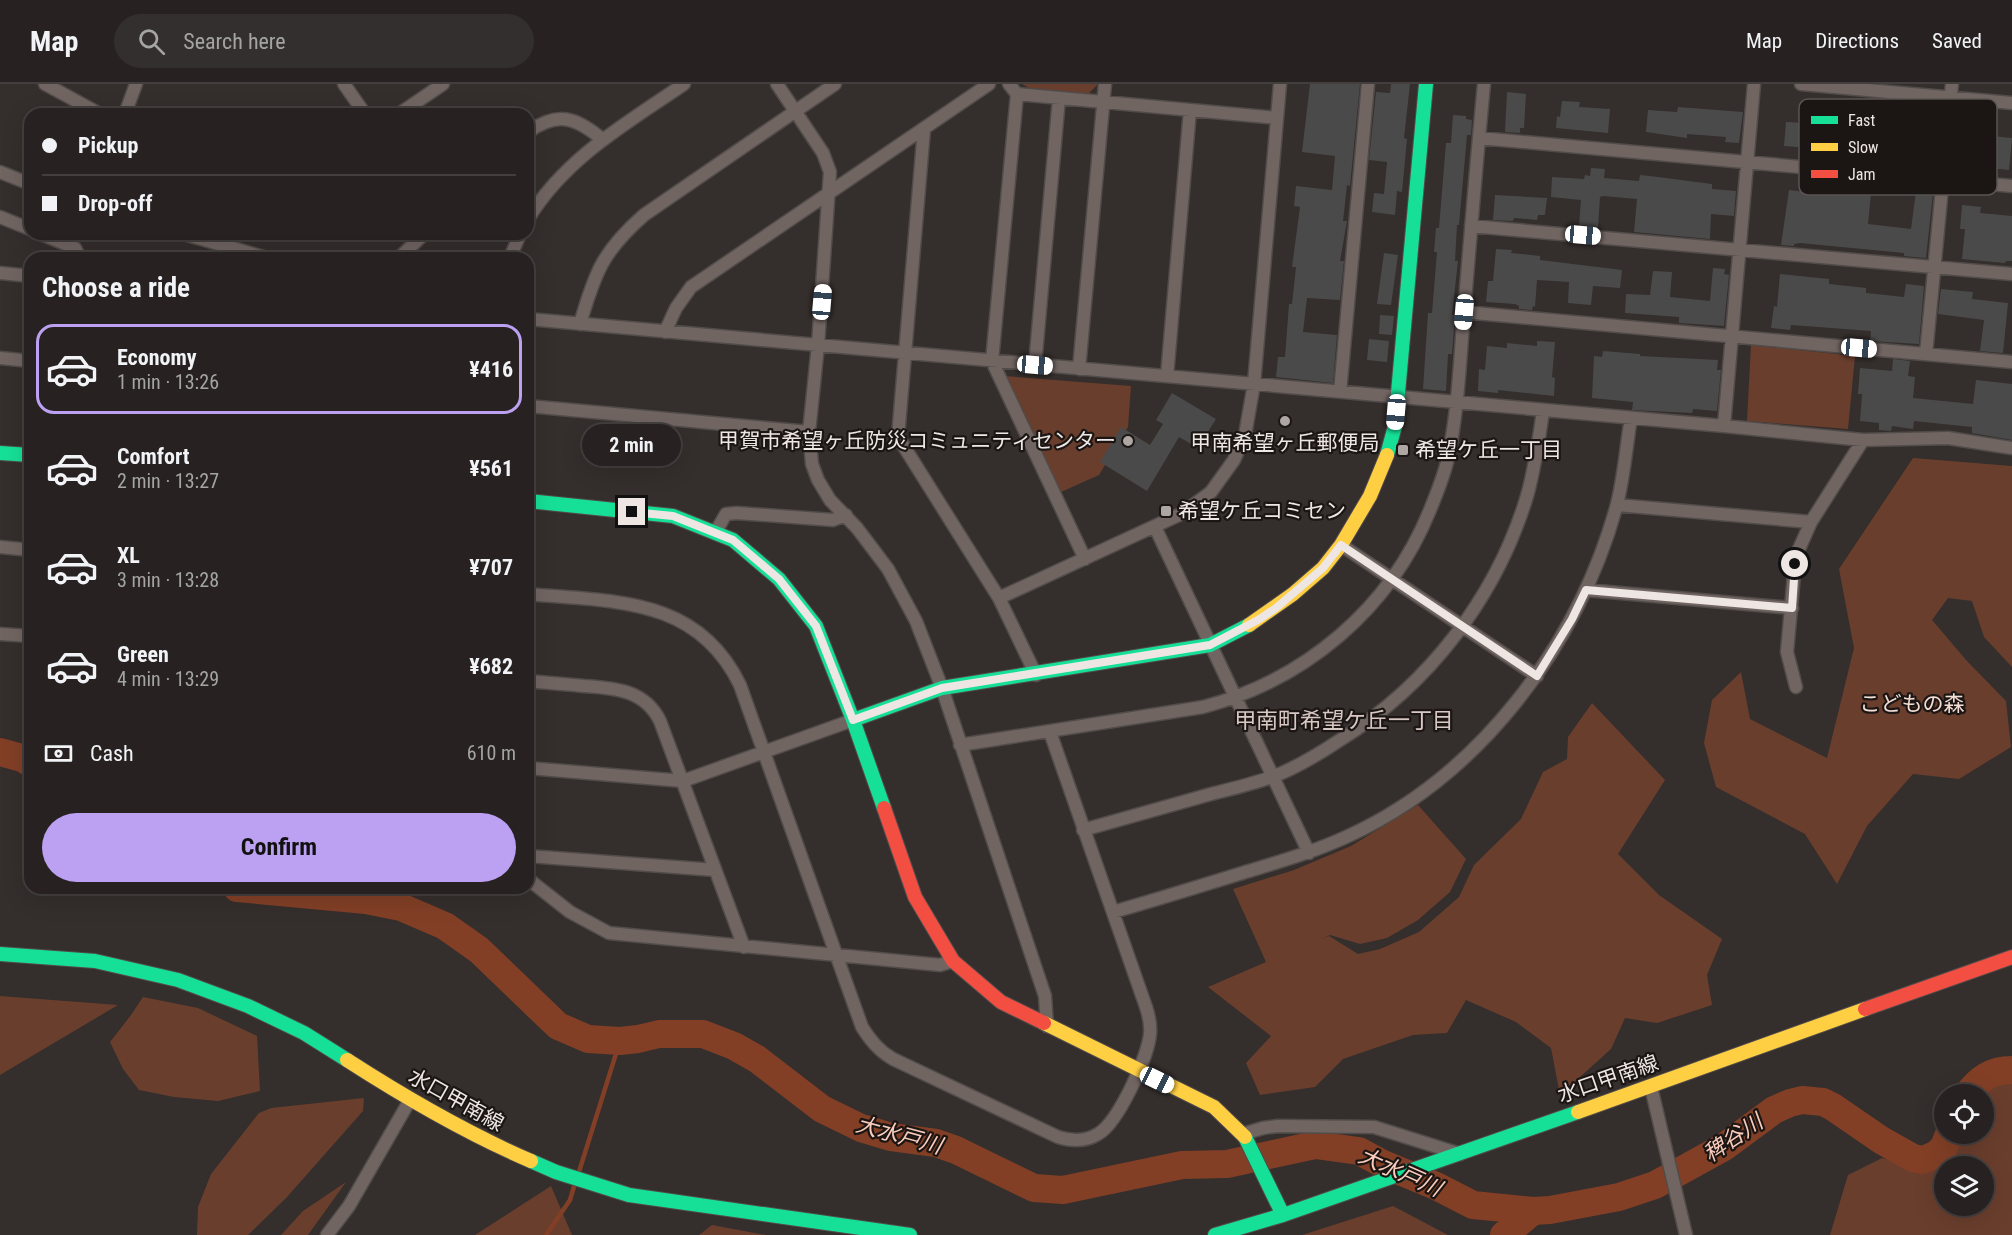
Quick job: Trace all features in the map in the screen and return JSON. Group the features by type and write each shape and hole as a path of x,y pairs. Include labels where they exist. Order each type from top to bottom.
{"street":[{"path":"45,84 89,108"},
{"path":"127,108 136,84"},
{"path":"344,84 361,108"},
{"path":"408,108 443,84"},
{"path":"534,211 560,176 603,140 684,84"},
{"path":"777,84 828,162 830,172 818,345 809,432 809,454 814,472 830,500 875,549 898,585 916,621 942,688 1045,996 1047,1026"},
{"path":"580,324 592,282 599,268 615,244 633,225 644,215 835,84"},
{"path":"665,332 676,308 691,287 988,84"},
{"path":"1009,84 1017,94 992,361 1086,559"},
{"path":"1079,369 1105,84"},
{"path":"999,598 1181,514 1201,501 1215,488 1228,470 1245,435 1254,384 1280,84"},
{"path":"1341,392 1368,84"},
{"path":"534,769 683,781 942,688 1036,675 1210,645 1276,608 1323,568 1341,545 1370,496 1389,451 1398,398 1426,84"},
{"path":"960,745 1203,707 1235,698 1290,673 1310,659 1358,619 1392,580 1421,532 1448,460 1464,312 1484,84"},
{"path":"1724,426 1754,84"},
{"path":"1800,84 1962,99"},
{"path":"1950,98 1952,84"},
{"path":"1017,94 1277,118"},
{"path":"1035,365 1059,98"},
{"path":"1997,102 2012,103"},
{"path":"1167,376 1190,110"},
{"path":"534,128 546,121 569,120 583,124 603,140"},
{"path":"924,129 898,437 999,598 1036,675"},
{"path":"1479,138 1799,167"},
{"path":"0,172 24,182"},
{"path":"1997,185 2012,186"},
{"path":"1926,354 1942,195"},
{"path":"0,217 24,227"},
{"path":"1472,226 2012,274"},
{"path":"56,240 75,248 77,252"},
{"path":"205,240 246,252"},
{"path":"405,252 418,240"},
{"path":"0,273 24,275"},
{"path":"1464,312 2012,362"},
{"path":"534,320 1863,440 1948,438 2012,448"},
{"path":"0,358 24,360"},
{"path":"534,407 809,432"},
{"path":"1083,830 1273,777 1319,753 1368,723 1437,658 1463,626 1483,596 1498,569 1520,516 1537,455 1543,411"},
{"path":"1113,912 1309,853 1348,836 1380,819 1438,780 1484,738 1537,676 1572,619 1586,590 1617,505 1631,418"},
{"path":"1797,687 1787,652 1795,564 1799,549 1811,522 1863,440"},
{"path":"0,453 24,455"},
{"path":"534,502 673,516 733,540 779,579 816,626 853,720 915,897 953,961 1001,1002 1214,1107 1246,1139 1283,1215"},
{"path":"1617,505 1811,522"},
{"path":"715,533 726,514 833,520 846,515"},
{"path":"1155,527 1309,853"},
{"path":"1341,545 1537,676"},
{"path":"0,547 24,549"},
{"path":"1586,590 1792,608"},
{"path":"534,595 646,607 665,613 688,626 712,645 734,672 838,955 862,1027 871,1041 881,1052 894,1059 1058,1137 1080,1140 1095,1136 1105,1129 1117,1115 1148,1047 1150,1018 1050,732"},
{"path":"0,634 24,636"},
{"path":"534,681 615,688 638,696 651,706 656,713 683,781 744,947"},
{"path":"534,856 714,870"},
{"path":"534,884 570,912 609,933 940,965 953,961"},
{"name":"水口甲南線","path":"0,954 95,961 178,980 248,1006 304,1033 410,1100 487,1142 556,1172 629,1195 910,1235"},
{"name":"水口甲南線","path":"1215,1235 1283,1215 1460,1154 1651,1087 1743,1051 2012,957"},
{"path":"1651,1087 1686,1235"},
{"path":"327,1235 349,1206 410,1100"},
{"path":"1246,1139 1263,1128 1278,1126 1374,1127 1460,1154"}],"green space":[{"path":"1022,84 1098,84 1088,94 1029,88"},
{"path":"1751,345 1855,356 1848,429 1747,421"},
{"path":"1004,376 1131,386 1128,427 1099,475 1061,492"},
{"name":"こどもの森","path":"1913,458 2012,466 2012,667 1984,637 1972,601 1948,598 1932,620 1967,661 2006,701 2011,747 1959,779 1913,774 1867,826 1837,884 1805,834 1716,787 1704,743 1712,700 1741,672 1750,719 1827,758 1854,648 1839,569"},
{"path":"1592,703 1665,780 1618,854 1659,895 1722,939 1707,975 1712,1005 1657,1023 1625,1018 1611,1049 1560,1095 1551,1048 1516,1022 1466,1000 1447,1033 1413,1035 1343,1059 1315,1087 1260,1095 1246,1063 1271,1036 1208,987 1266,962 1233,889 1294,870 1351,846 1418,805 1466,859 1450,892 1418,920 1387,938 1360,944 1330,935 1321,939 1329,936 1358,954 1380,949 1419,932 1459,897 1474,865 1521,819 1543,772 1567,759 1568,737"},
{"path":"0,996 118,1005 0,1075"},
{"path":"143,997 198,1008 257,1036 260,1091 218,1101 174,1097 139,1090 123,1069 110,1042"},
{"path":"2012,1057 2012,1235 1830,1235 1848,1175 1882,1158 1925,1169 1934,1161 1934,1216 1994,1216 1994,1156 1940,1156 1954,1144 1994,1144 1994,1084 1989,1084"},
{"path":"364,1098 363,1111 287,1197 248,1235 197,1235 198,1207 211,1174 259,1113 271,1108"},
{"path":"346,1182 308,1235 281,1235 303,1211"},
{"path":"551,1186 572,1235 475,1235"},
{"path":"1393,1206 1448,1235 1302,1235"},
{"path":"712,1225 766,1235 699,1235"}],"building":[{"path":"1310,84 1360,84 1350,186 1347,185 1343,221 1347,221 1340,261 1344,261 1340,300 1307,298 1303,332 1337,335 1333,383 1276,377 1278,357 1285,357 1289,304 1292,304 1296,267 1292,267 1300,207 1294,206 1296,186 1332,190 1335,156 1302,152"},
{"path":"1391,84 1410,84 1404,138 1407,139 1402,192 1397,191 1395,215 1372,212 1374,193 1384,194 1387,162 1369,160 1376,92 1390,93"},
{"path":"1507,92 1526,94 1524,128 1520,128 1520,133 1505,132"},
{"path":"1562,101 1580,102 1579,107 1610,109 1608,133 1556,128"},
{"path":"1678,107 1743,112 1739,143 1725,142 1726,137 1687,134 1687,138 1646,132 1648,110 1677,112"},
{"path":"1453,115 1466,116 1466,119 1472,120 1471,135 1467,135 1459,225 1457,225 1455,261 1458,261 1452,315 1455,315 1452,354 1448,354 1446,391 1423,389 1428,313 1432,313 1437,252 1434,252 1436,228 1439,228 1446,143 1451,143"},
{"path":"1786,122 1799,123 1799,147 1784,146"},
{"path":"1997,136 2012,138 2009,170 1997,169"},
{"path":"1591,168 1605,169 1604,178 1639,181 1640,175 1712,184 1712,189 1736,191 1734,216 1711,214 1710,239 1634,232 1637,199 1603,196 1600,197 1598,228 1579,226 1581,200 1551,197 1552,177 1584,179 1585,175 1590,176"},
{"path":"1789,190 1799,191 1799,195 1871,195 1868,224 1911,229 1915,195 1933,195 1926,258 1904,256 1904,253 1800,243 1794,246 1781,245"},
{"path":"1495,195 1547,198 1545,215 1538,215 1537,220 1514,218 1513,221 1493,220"},
{"path":"1962,205 1981,207 1980,213 2012,216 2012,261 2005,263 1962,259 1965,229 1960,229"},
{"path":"1496,249 1540,256 1540,260 1622,270 1620,288 1593,286 1591,305 1568,303 1569,282 1537,280 1535,307 1533,306 1532,310 1519,309 1519,306 1515,304 1486,302 1488,281 1493,281"},
{"path":"1384,253 1398,255 1391,305 1377,304"},
{"path":"1713,268 1725,269 1724,274 1729,275 1724,326 1679,323 1679,317 1625,313 1626,294 1650,295 1653,271 1672,272 1670,297 1710,301"},
{"path":"1780,274 1829,279 1829,284 1866,288 1866,293 1904,297 1906,284 1924,286 1919,344 1870,341 1871,331 1791,325 1790,330 1771,328 1774,306 1777,307"},
{"path":"1941,289 1973,292 1972,299 2008,303 2003,353 1980,351 1984,320 1938,314"},
{"path":"1380,315 1394,316 1392,335 1379,334"},
{"path":"1369,339 1389,341 1387,362 1367,360"},
{"path":"1537,341 1555,342 1552,377 1555,378 1554,396 1498,390 1498,393 1478,391 1479,369 1485,370 1487,346 1507,348 1507,343 1537,346"},
{"path":"1603,351 1640,354 1640,356 1718,360 1717,370 1721,370 1717,411 1693,409 1692,413 1632,410 1633,402 1592,398 1594,356 1602,357"},
{"path":"1893,359 1910,361 1908,376 1915,377 1913,398 1973,404 1976,380 2012,384 2012,440 1972,433 1972,427 1914,421 1913,429 1892,426 1891,431 1879,430 1879,423 1860,421 1862,394 1858,394 1860,368 1892,371"},
{"name":"甲賀市希望ヶ丘防災コミュニティセンター","path":"1172,393 1216,419 1198,448 1179,437 1147,491 1100,462 1121,427 1150,445 1163,424 1156,420"}],"waterway":[{"name":"大水戸川","path":"0,752 24,759"},
{"name":"大水戸川","path":"302,894 366,900 401,907 445,926 479,950 558,1026 588,1039 620,1041 659,1034 703,1034 734,1046 757,1059 822,1109 861,1128 891,1137 936,1143 956,1150 1034,1188 1063,1190 1182,1165 1227,1164 1315,1145 1359,1151 1473,1205 1533,1211 1550,1210 1619,1197 1655,1185 1724,1147 1774,1110 1802,1100 1823,1102 1833,1107 1881,1140 1913,1158 1923,1160 1937,1154 1945,1144"},
{"path":"578,1175 620,1041"},
{"name":"稗谷川","path":"1976,1084 1986,1076 2012,1070"},
{"path":"546,1235 570,1200 575,1183"},
{"name":"稗谷川","path":"1504,1235 1533,1211"}],"traffic: fast":[{"path":"1387,455 1395,426 1426,84"},
{"path":"0,453 24,455"},
{"path":"534,502 673,516 733,540 779,579 816,626 884,808"},
{"path":"853,720 942,688 1210,645 1249,625"},
{"path":"0,954 95,961 178,980 248,1006 304,1033 347,1060"},
{"path":"1215,1235 1283,1215 1578,1112"},
{"path":"1245,1137 1283,1215"},
{"path":"531,1161 556,1172 629,1195 910,1235"}],"traffic: slow":[{"path":"1249,625 1293,594 1323,568 1341,545 1370,496 1387,455"},
{"path":"1578,1112 1865,1009"},
{"path":"1044,1023 1214,1107 1245,1137"},
{"path":"347,1060 437,1114 531,1161"}],"traffic: jam":[{"path":"884,808 915,897 953,961 1001,1002 1044,1023"},
{"path":"1865,1009 2012,957"}],"place":[{"name":"甲南希望ヶ丘郵便局","path":"1285,421"},
{"name":"甲賀市希望ヶ丘防災コミュニティセンター","path":"1128,441"},
{"name":"希望ケ丘一丁目","path":"1403,450"},
{"name":"希望ケ丘コミセン","path":"1166,511"}],"district":[{"name":"甲南町希望ケ丘一丁目","path":"1344,720"}],"route":[{"path":"632,512 673,516 733,540 779,579 816,626 853,720 942,688 1036,675 1210,645 1276,608 1323,568 1341,545 1537,676 1572,619 1586,590 1792,608 1795,564"}]}
